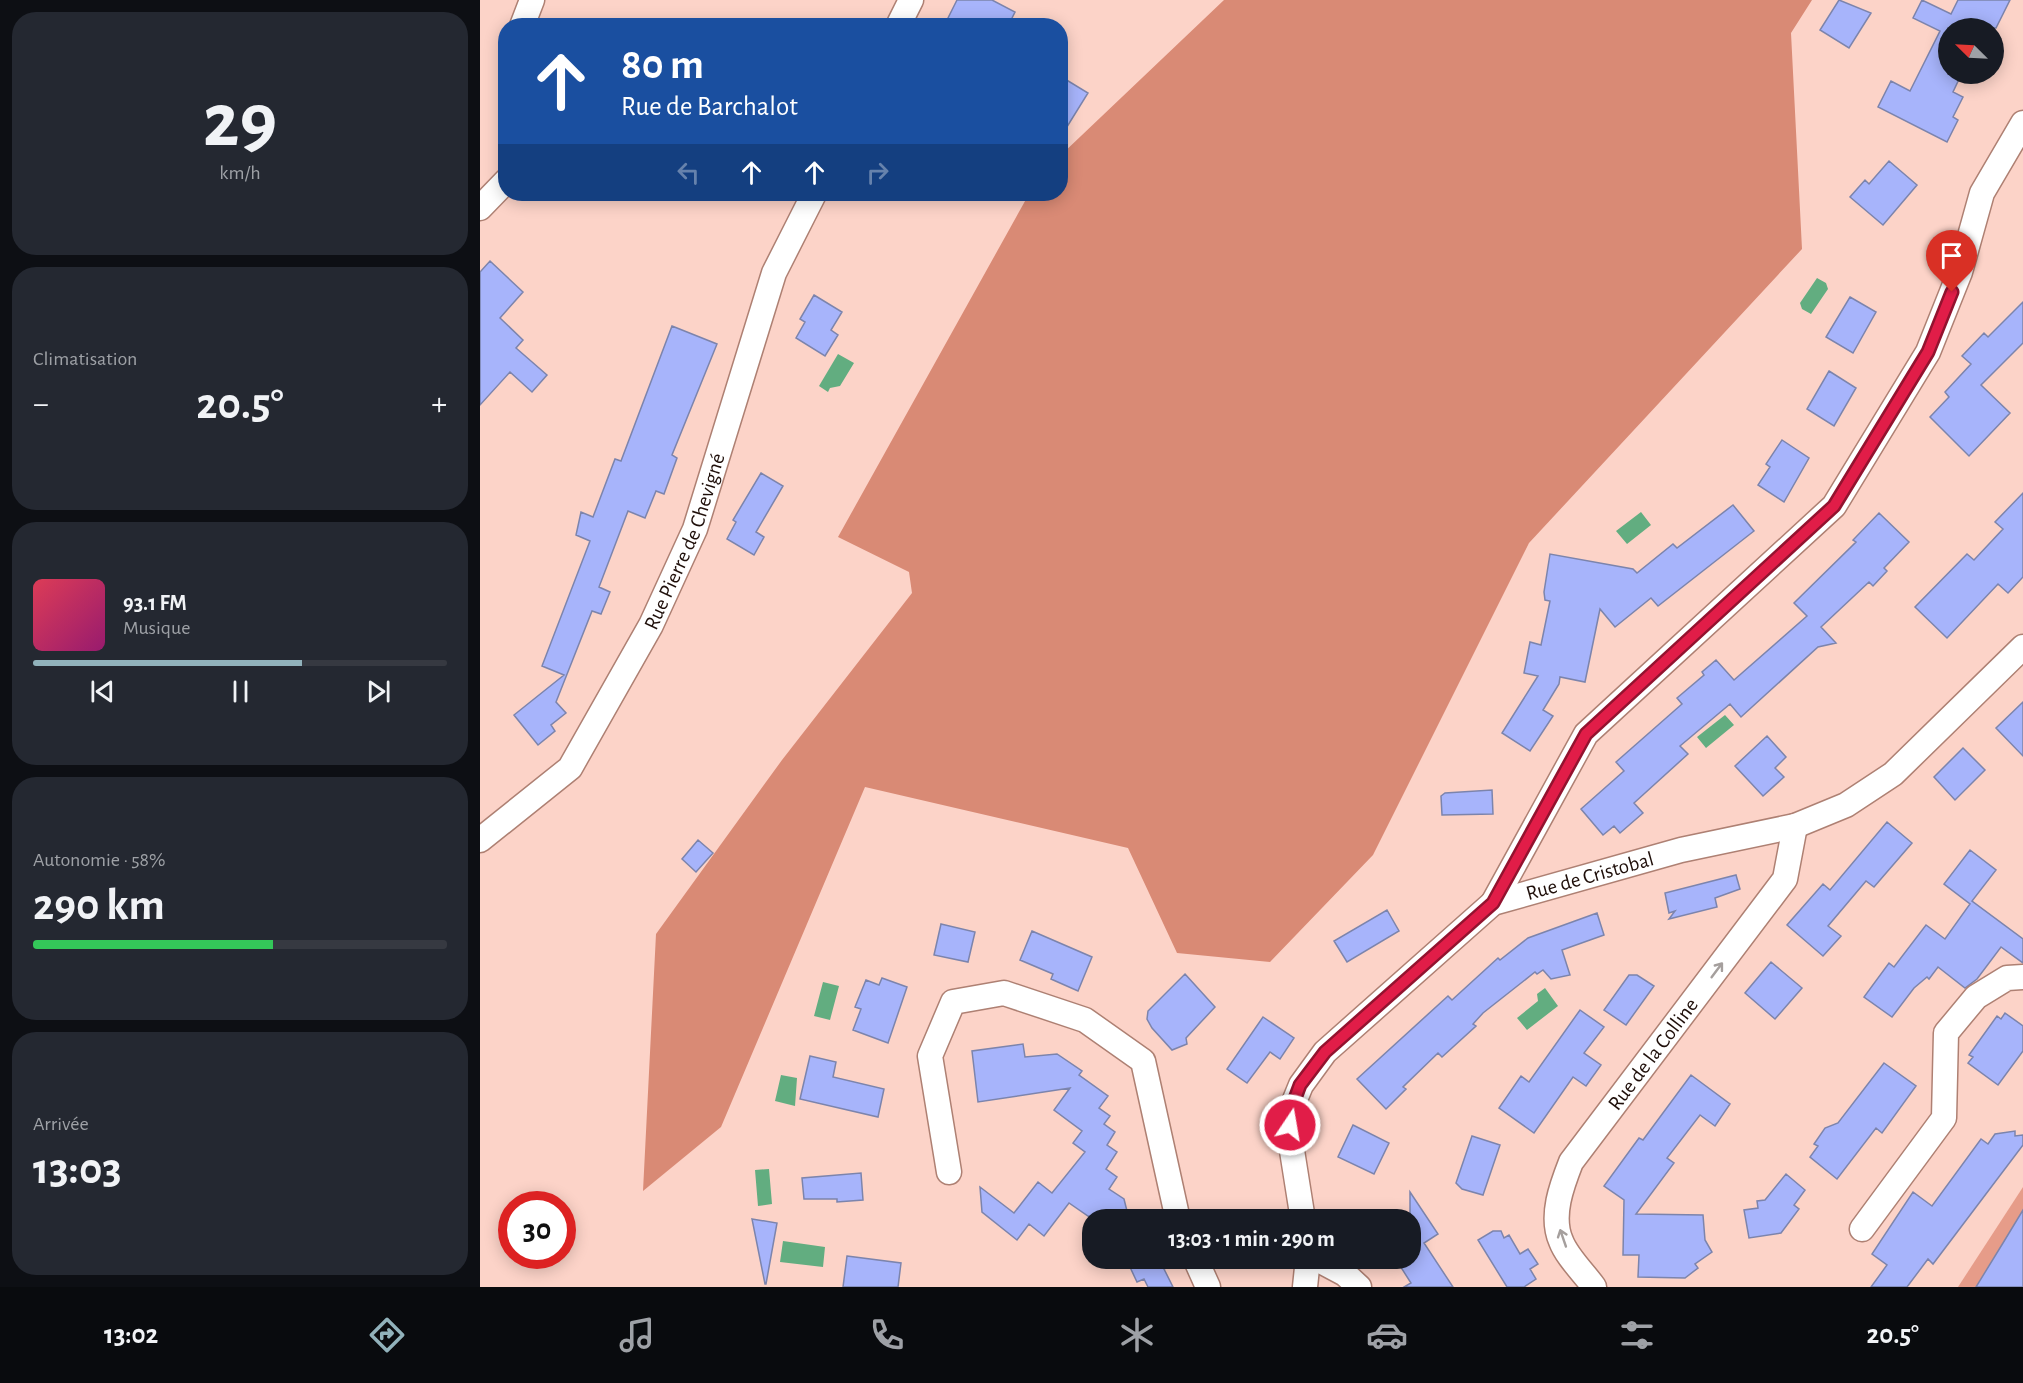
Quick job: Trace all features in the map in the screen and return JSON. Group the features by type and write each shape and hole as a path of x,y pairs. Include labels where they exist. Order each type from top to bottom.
{"street":[{"path":"525,18 531,0"},
{"path":"902,18 911,0"},
{"path":"1493,903 1586,734 1834,506 1928,352 1960,272 1982,193 2023,123"},
{"path":"480,208 498,189"},
{"name":"Rue Pierre de Chevigné","path":"480,840 570,768 651,625 695,529 774,273 810,201"},
{"name":"Rue de Cristobal","path":"1301,1209 1290,1129 1290,1112 1300,1085 1325,1052 1493,903 1682,850 1795,826 1846,805 1893,774 2023,647"},
{"name":"Rue de la Colline","path":"1594,1287 1560,1240 1557,1210 1561,1188 1571,1162 1785,879 1795,826"},
{"path":"1862,1229 1944,1118 1947,1033 1976,997 2007,978 2023,976"},
{"path":"949,1172 930,1056 953,1002 1004,993 1085,1020 1143,1061 1176,1209"},
{"path":"1200,1269 1208,1287"},
{"path":"1305,1287 1307,1269"},
{"path":"1336,1269 1359,1287"}],"shaded area":[{"path":"1224,0 1812,0 1791,33 1802,249 1529,543 1373,855 1270,962 1177,953 1128,848 865,787 721,1127 643,1191 656,934 782,760 912,593 909,572 838,537 1025,201 1068,201 1068,148"},
{"path":"1817,278 1826,283 1828,289 1811,314 1802,309 1800,303"},
{"path":"838,354 854,363 840,386 830,388 828,392 819,386"},
{"path":"1641,512 1651,525 1627,544 1616,531"},
{"path":"1725,715 1734,725 1706,748 1697,737"},
{"path":"823,982 839,986 830,1020 814,1016"},
{"path":"1545,988 1558,1006 1527,1030 1517,1018 1538,1001 1537,994"},
{"path":"781,1075 797,1078 795,1106 775,1101"},
{"path":"769,1169 772,1204 758,1206 755,1170"},
{"path":"2023,1187 2023,1287 1958,1287"},
{"path":"783,1241 825,1247 823,1267 780,1262"}],"building":[{"path":"957,0 992,0 1015,12 1012,18 948,18"},
{"path":"1839,0 1871,13 1849,48 1820,30"},
{"path":"1922,0 1951,14 1958,0 2010,0 2001,18 1938,18 1938,30 1913,18"},
{"path":"1938,35 1938,84 1957,84 1953,92 1963,97 1953,117 1958,120 1947,142 1878,107 1891,81 1910,91"},
{"path":"1068,81 1088,93 1068,125"},
{"path":"1889,161 1917,185 1883,225 1850,197 1865,180 1869,184"},
{"path":"490,261 523,292 500,318 523,340 516,348 547,375 532,392 510,372 480,405 480,272"},
{"path":"814,295 842,312 831,330 838,335 825,356 796,338 805,322 800,319"},
{"path":"1850,297 1876,312 1853,353 1826,337"},
{"path":"2023,302 2023,343 1981,385 2010,413 1969,456 1930,417 1949,397 1945,392 1971,364 1962,356 1984,333 1988,337"},
{"path":"672,326 717,344 672,455 677,458 664,494 656,491 645,518 628,511 599,587 610,592 601,614 592,611 556,702 566,713 551,725 555,731 538,745 514,715 564,675 542,666 590,541 576,535 581,512 593,517 615,459 621,461"},
{"path":"1829,371 1856,388 1834,426 1807,409"},
{"path":"1782,440 1809,458 1784,502 1758,485 1770,467 1766,464"},
{"path":"761,473 783,486 756,532 764,537 754,555 727,539 736,522 733,520"},
{"path":"2023,493 2023,577 2008,593 1998,584 1947,638 1915,607 1967,554 1974,560 2003,529 1995,522"},
{"path":"1733,505 1754,531 1658,606 1651,598 1615,627 1600,609 1585,682 1560,677 1559,684 1543,710 1553,716 1530,751 1502,733 1538,676 1524,673 1530,642 1541,645 1550,601 1545,600 1544,592 1550,554 1633,569 1637,573 1673,544 1677,548"},
{"path":"1879,513 1909,542 1884,568 1887,571 1873,586 1869,582 1821,627 1836,643 1818,647 1741,717 1730,704 1680,746 1688,754 1634,803 1643,813 1620,833 1614,826 1603,835 1581,809 1624,771 1616,762 1682,704 1677,698 1704,675 1702,672 1716,660 1734,680 1807,616 1794,603 1856,542 1853,540"},
{"path":"2023,702 2023,756 1996,728"},
{"path":"1767,736 1786,757 1775,768 1784,777 1763,796 1735,766"},
{"path":"1963,748 1985,770 1955,800 1934,777"},
{"path":"1492,790 1493,814 1442,815 1441,796 1445,793"},
{"path":"1887,822 1912,843 1874,887 1866,881 1828,926 1841,936 1823,956 1787,925 1823,884 1830,890"},
{"path":"698,840 713,853 696,872 682,859"},
{"path":"1970,850 1996,870 1972,901 2023,939 2023,963 2001,947 1977,979 1965,988 1938,967 1929,979 1927,977 1914,988 1892,1017 1864,997 1889,963 1894,967 1926,925 1945,939 1970,904 1944,884"},
{"path":"1736,875 1740,889 1715,898 1717,907 1669,919 1675,911 1669,913 1665,893"},
{"path":"1387,910 1399,931 1347,962 1334,941"},
{"path":"1597,913 1604,935 1562,950 1570,975 1551,979 1543,970 1537,974 1535,972 1483,1013 1473,1024 1476,1026 1442,1057 1438,1053 1403,1087 1406,1089 1386,1109 1357,1079 1448,996 1452,1000 1498,958 1500,960 1528,938"},
{"path":"941,924 975,932 968,962 934,955"},
{"path":"1032,931 1092,957 1078,991 1051,979 1053,974 1020,960"},
{"path":"1771,962 1802,988 1775,1019 1745,993"},
{"path":"1185,974 1215,1007 1186,1038 1187,1044 1172,1050 1152,1028 1147,1019 1148,1011"},
{"path":"1629,975 1637,975 1654,986 1626,1025 1604,1010"},
{"path":"882,978 907,987 888,1043 853,1030 861,1009 855,1007 866,980 879,985"},
{"path":"1580,1010 1604,1027 1584,1053 1601,1065 1586,1086 1573,1077 1534,1133 1499,1108 1521,1076 1529,1082"},
{"path":"2005,1013 2023,1026 2023,1051 1998,1085 1968,1063 1973,1057 1969,1055 1997,1016 2001,1019"},
{"path":"1263,1017 1294,1038 1280,1059 1270,1052 1247,1083 1227,1069"},
{"path":"1023,1044 1025,1057 1057,1054 1082,1071 1079,1075 1108,1096 1099,1108 1110,1116 1104,1124 1115,1132 1107,1145 1117,1152 1106,1169 1117,1177 1109,1189 1124,1199 1126,1209 1082,1209 1082,1212 1069,1203 1044,1236 1029,1224 1017,1240 982,1212 980,1187 1014,1213 1038,1182 1052,1193 1085,1152 1073,1143 1082,1131 1054,1110 1070,1088 978,1102 972,1051"},
{"path":"810,1056 836,1062 833,1077 884,1089 878,1117 800,1099"},
{"path":"1884,1063 1916,1086 1882,1133 1876,1128 1837,1179 1810,1157 1818,1146 1814,1144 1825,1128 1838,1123"},
{"path":"1691,1075 1730,1104 1715,1126 1700,1115 1667,1158 1674,1163 1636,1214 1703,1215 1705,1240 1712,1252 1695,1264 1698,1268 1685,1278 1638,1277 1639,1255 1623,1255 1624,1200 1604,1186 1639,1138 1643,1140"},
{"path":"1353,1125 1389,1143 1374,1174 1338,1157"},
{"path":"2015,1131 2015,1136 2023,1135 2023,1145 1933,1264 1928,1259 1907,1287 1871,1287 1887,1265 1872,1254 1913,1192 1932,1206 1981,1139 1988,1144 1995,1134"},
{"path":"1472,1136 1500,1145 1483,1195 1462,1189 1456,1183"},
{"path":"861,1173 863,1200 837,1202 837,1199 804,1199 802,1178"},
{"path":"1786,1174 1805,1190 1794,1205 1799,1209 1781,1233 1749,1238 1744,1210 1758,1208 1757,1201 1765,1200"},
{"path":"1410,1192 1438,1234 1424,1243 1453,1287 1404,1287 1411,1283 1402,1269 1421,1269 1421,1209 1410,1209"},
{"path":"2023,1210 2023,1287 1976,1287 2003,1243"},
{"path":"752,1219 777,1223 766,1284 765,1284"},
{"path":"1493,1231 1501,1231 1504,1238 1509,1235 1520,1254 1528,1249 1538,1264 1530,1269 1536,1279 1524,1287 1507,1287 1478,1240"},
{"path":"847,1256 901,1263 898,1287 843,1287"},
{"path":"1131,1269 1164,1269 1173,1287 1148,1287 1144,1279 1137,1282"}],"route":[{"path":"1290,1125 1290,1112 1300,1085 1325,1052 1493,903 1586,734 1834,506 1928,352 1952,292"}]}
